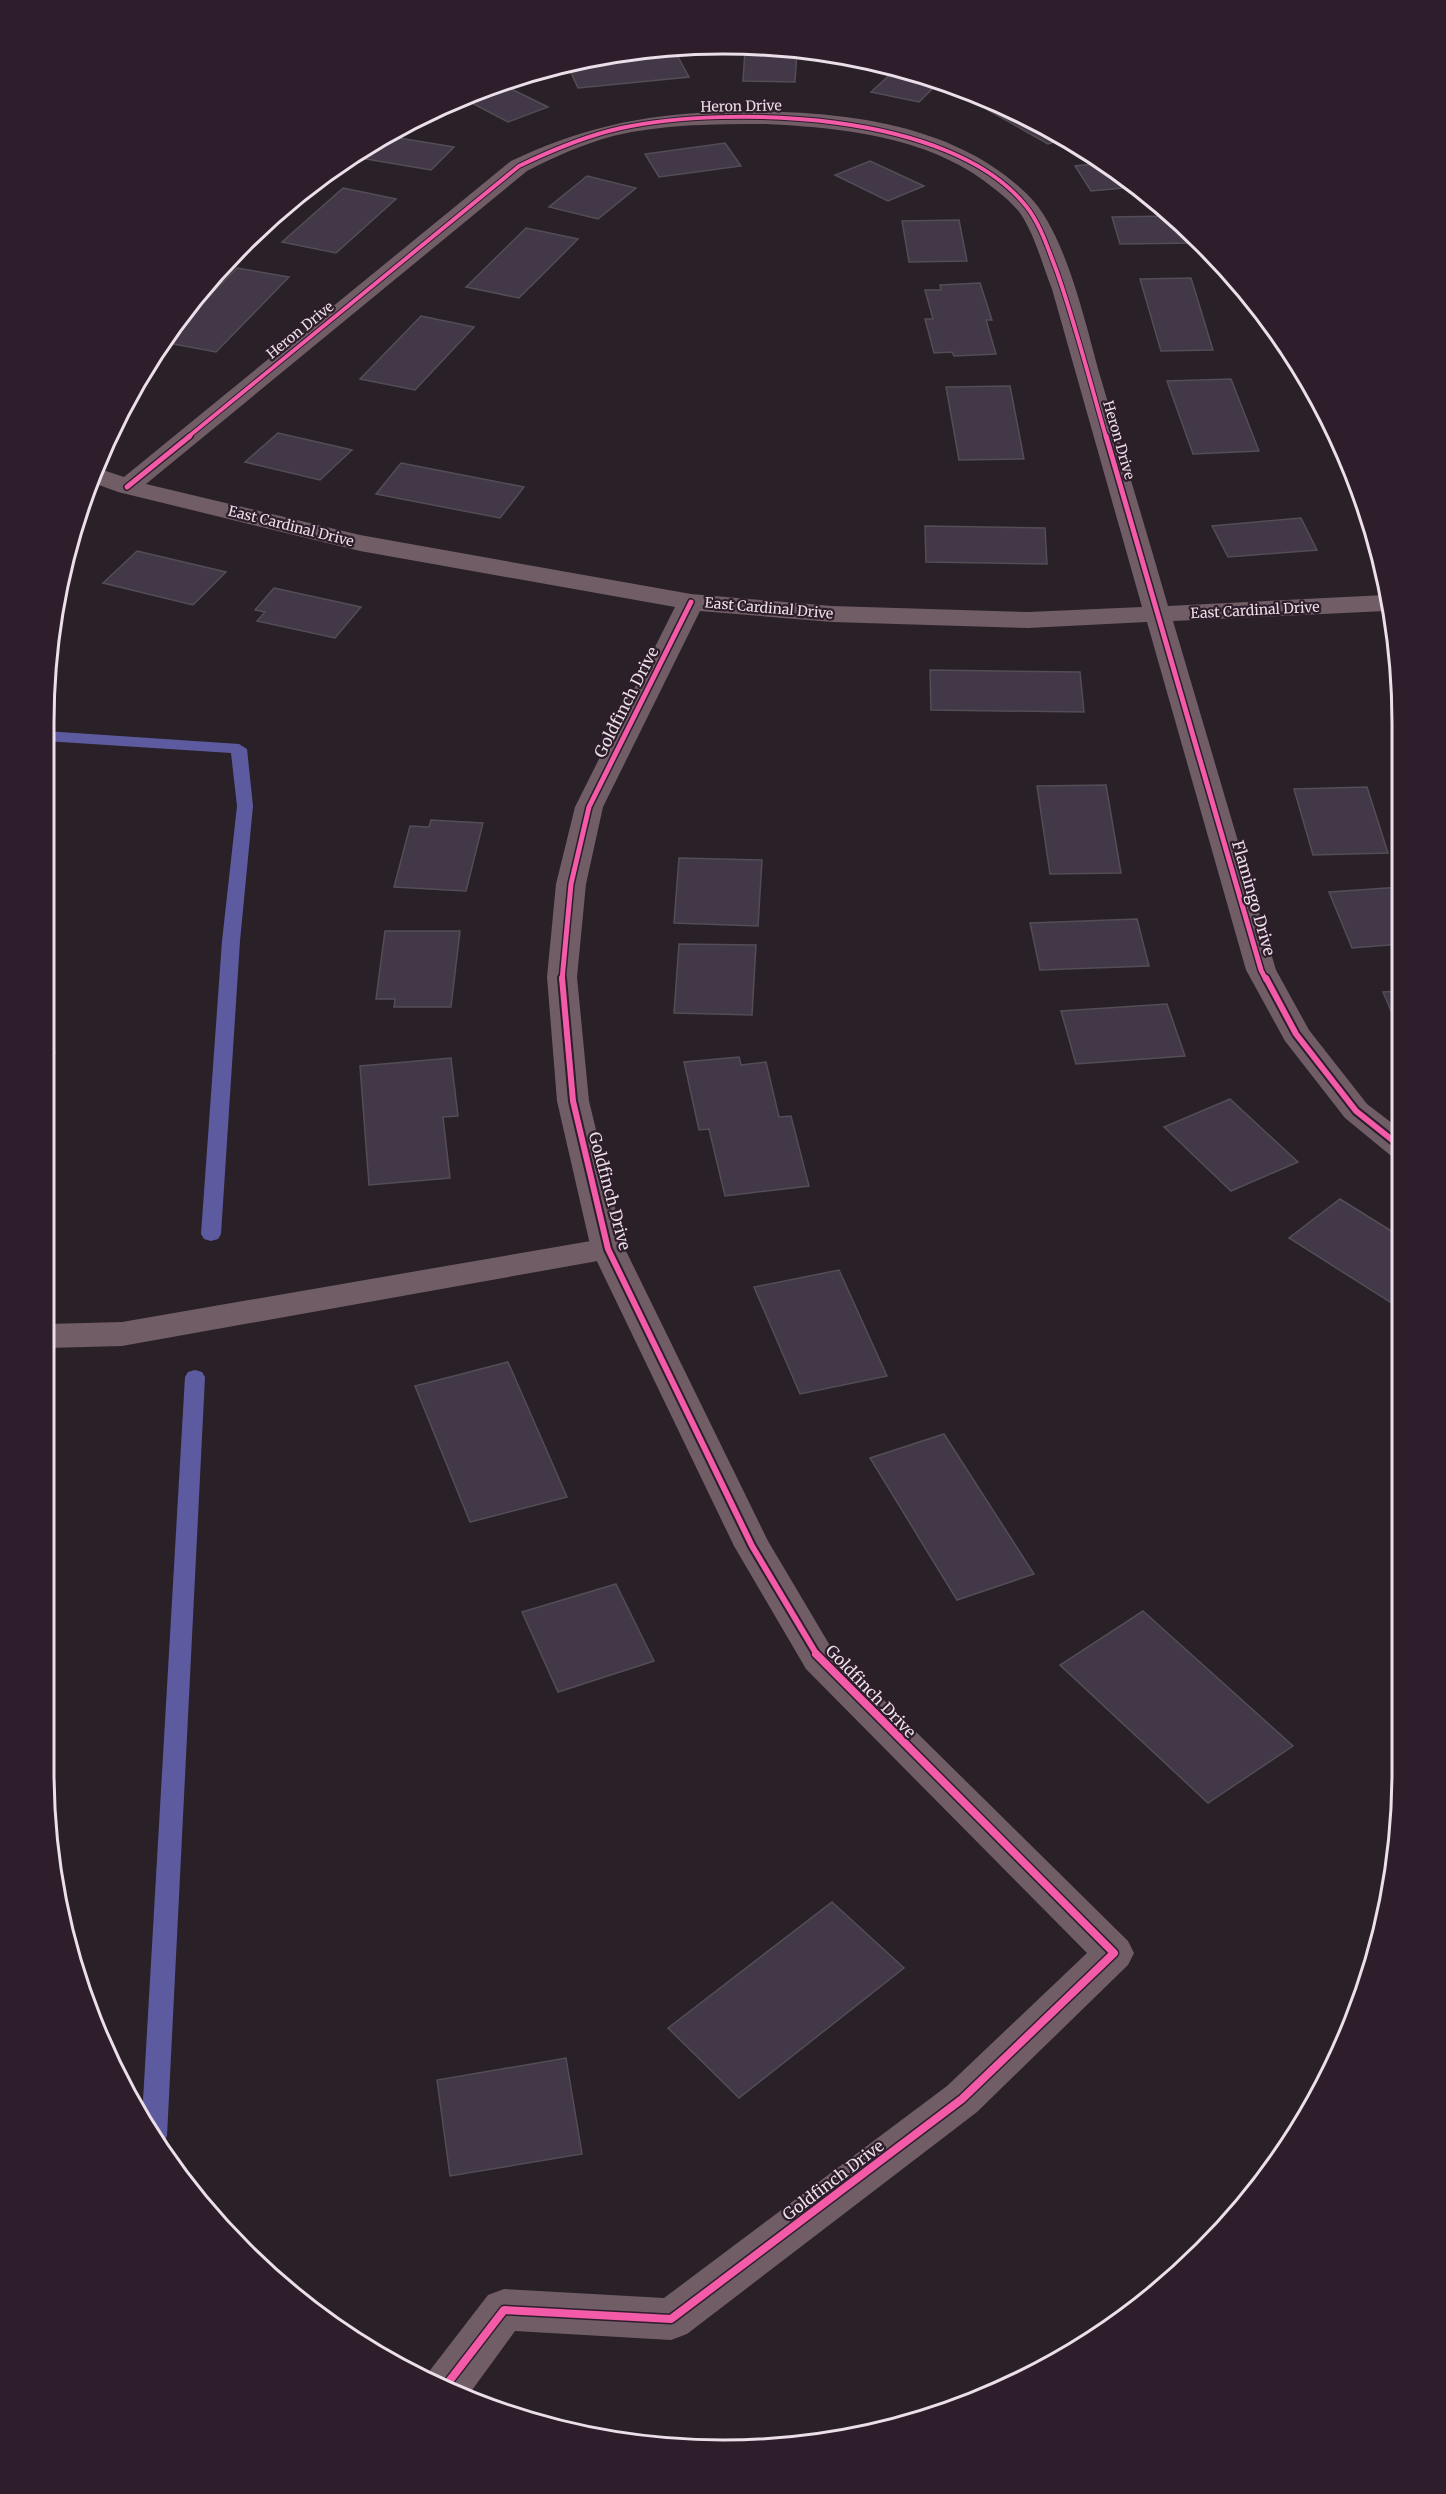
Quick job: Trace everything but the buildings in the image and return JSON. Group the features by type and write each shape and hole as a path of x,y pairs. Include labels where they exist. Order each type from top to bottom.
{"street":[{"name":"Heron Drive","path":"128,487 519,166 562,145 609,130 682,119 786,117 848,123 903,135 982,169 1020,199 1041,230 1063,288 1157,615"},
{"name":"East Cardinal Drive","path":"101,478 128,487 360,543 691,602 832,614 1028,620 1381,603"},
{"name":"Goldfinch Drive","path":"449,2381 504,2310 671,2319 962,2099 1114,1953 819,1659 752,1546 608,1249 573,1101 562,977 571,884 589,807 691,602"},
{"name":"Flamingo Drive","path":"1157,615 1261,970 1296,1034 1356,1111 1392,1140"},
{"path":"54,1336 122,1334 608,1249"}],"waterway":[{"path":"54,737 239,749 245,806 231,941 211,1234"},
{"path":"155,2123 195,1377"}],"cycle path":[{"path":"127,487 519,166 562,146 608,131 653,123 699,119 766,118 844,124 884,131 922,141 958,156 991,175 1020,199 1028,208 1050,253 1063,289 1261,970 1296,1034 1356,1111 1392,1140"},
{"path":"449,2381 504,2310 671,2319 962,2099 1114,1953 819,1659 752,1546 608,1249 573,1101 562,977 571,884 589,807 691,602"}]}
